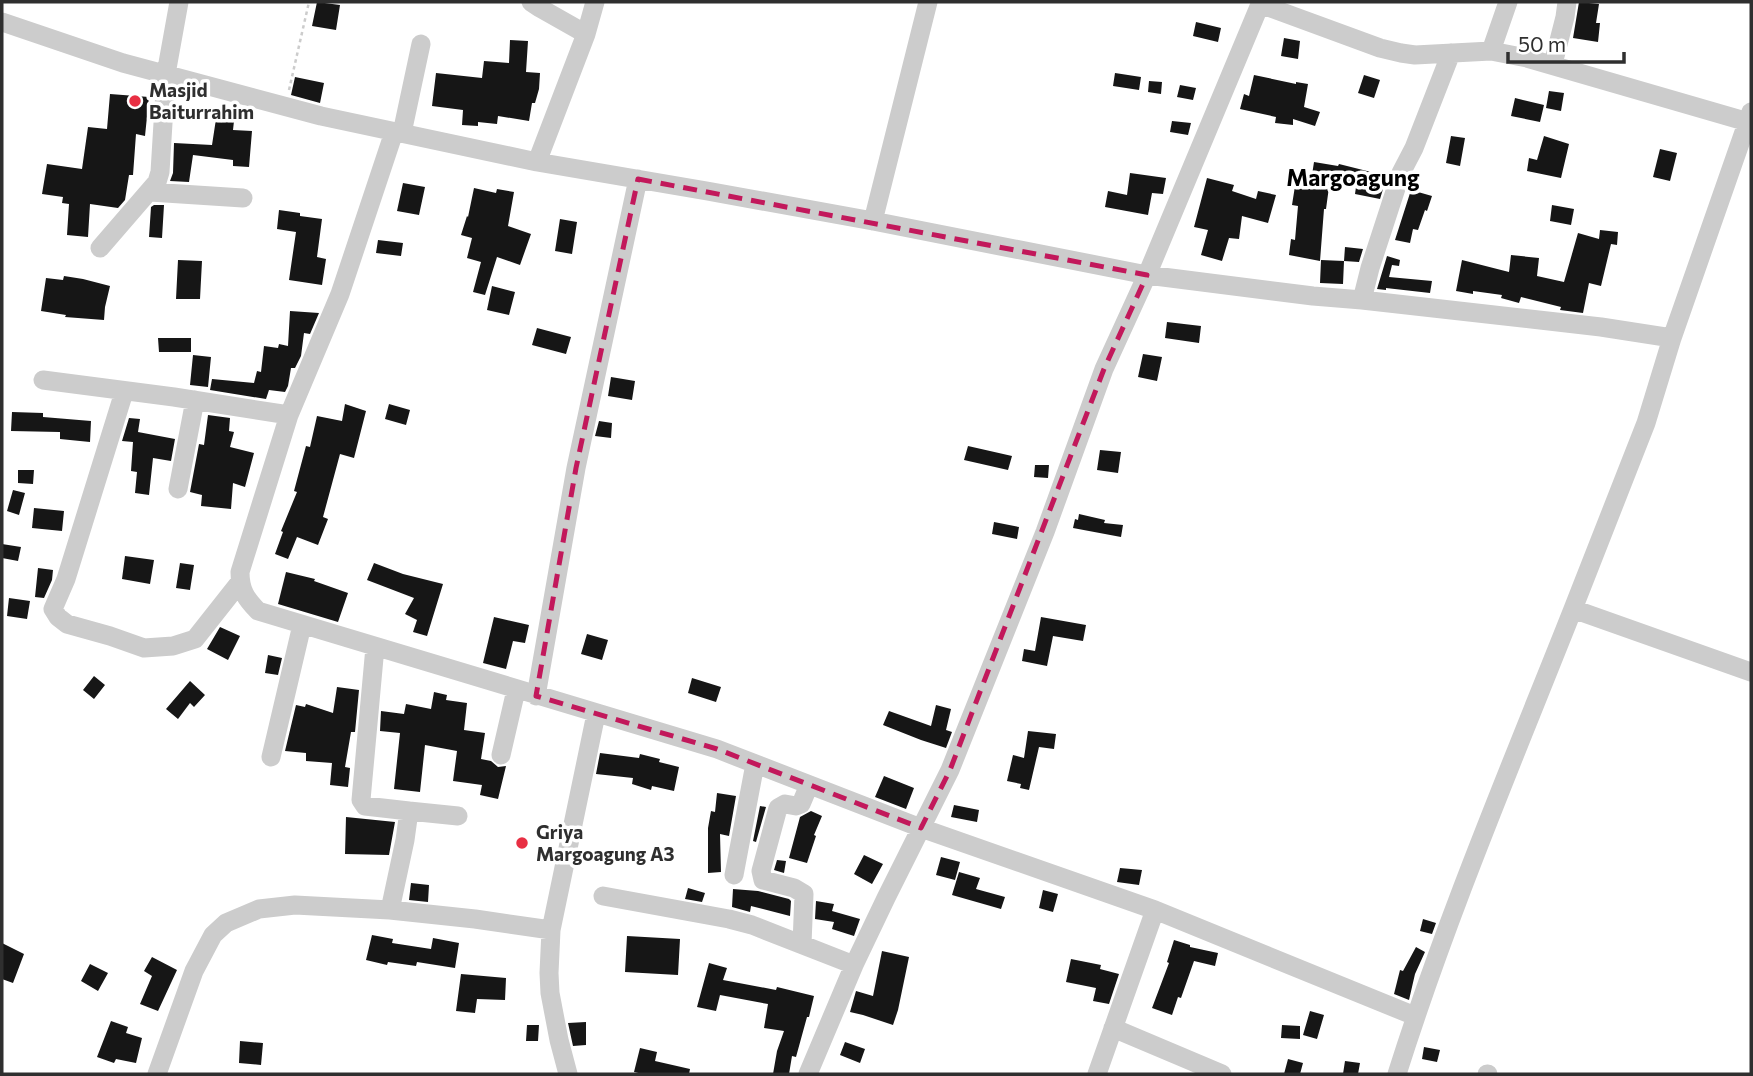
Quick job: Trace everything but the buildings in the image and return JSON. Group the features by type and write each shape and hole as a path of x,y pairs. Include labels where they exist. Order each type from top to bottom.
{"street":[{"path":"100,248 157,183 166,74 179,2"},
{"path":"531,2 586,34"},
{"path":"537,162 586,34 595,2"},
{"path":"873,221 928,2"},
{"path":"1491,51 1508,2"},
{"path":"1553,64 1567,2"},
{"path":"808,1074 854,965 950,770 1045,532 1104,369 1147,275 1261,3 1380,48 1415,55 1491,51 1553,64 1750,117 1672,338 1646,423 1469,871 1415,1016 1397,1074"},
{"path":"2,22 123,62 286,107 537,162 873,221 1147,275 1601,327 1672,338"},
{"path":"421,44 398,132 340,294 289,415 240,572 240,582 246,598 258,611 717,749 921,828 1155,910 1415,1016"},
{"path":"1362,300 1401,173 1414,148 1451,53"},
{"path":"536,696 576,468 638,179"},
{"path":"150,192 243,198"},
{"path":"43,380 289,415"},
{"path":"124,392 66,579 54,609 58,617 67,624 144,648 173,646 195,639 240,582"},
{"path":"178,489 195,401"},
{"path":"1573,609 1751,672"},
{"path":"271,757 302,625"},
{"path":"375,647 361,800 365,806 458,816"},
{"path":"501,755 516,690"},
{"path":"568,1074 550,993 551,930 596,714"},
{"path":"734,876 755,764"},
{"path":"802,944 804,894 794,888 763,880 761,871 778,808 785,804 801,804 809,785"},
{"path":"390,909 409,811"},
{"path":"603,895 752,925 854,965"},
{"path":"157,1074 194,971 213,935 226,923 259,909 295,905 390,909 551,930"},
{"path":"1097,1074 1155,910"},
{"path":"1113,1028 1222,1074"}],"path":[{"path":"286,107 309,2"}],"highlighted area":[{"path":"638,179 1147,275 1104,369 950,770 921,828 717,749 536,696 576,468"}],"place":[{"name":"Masjid Baiturrahim","path":"135,101"},
{"name":"Griya Margoagung A3","path":"522,843"}],"district":[{"name":"Margoagung","path":"1353,178"}]}
